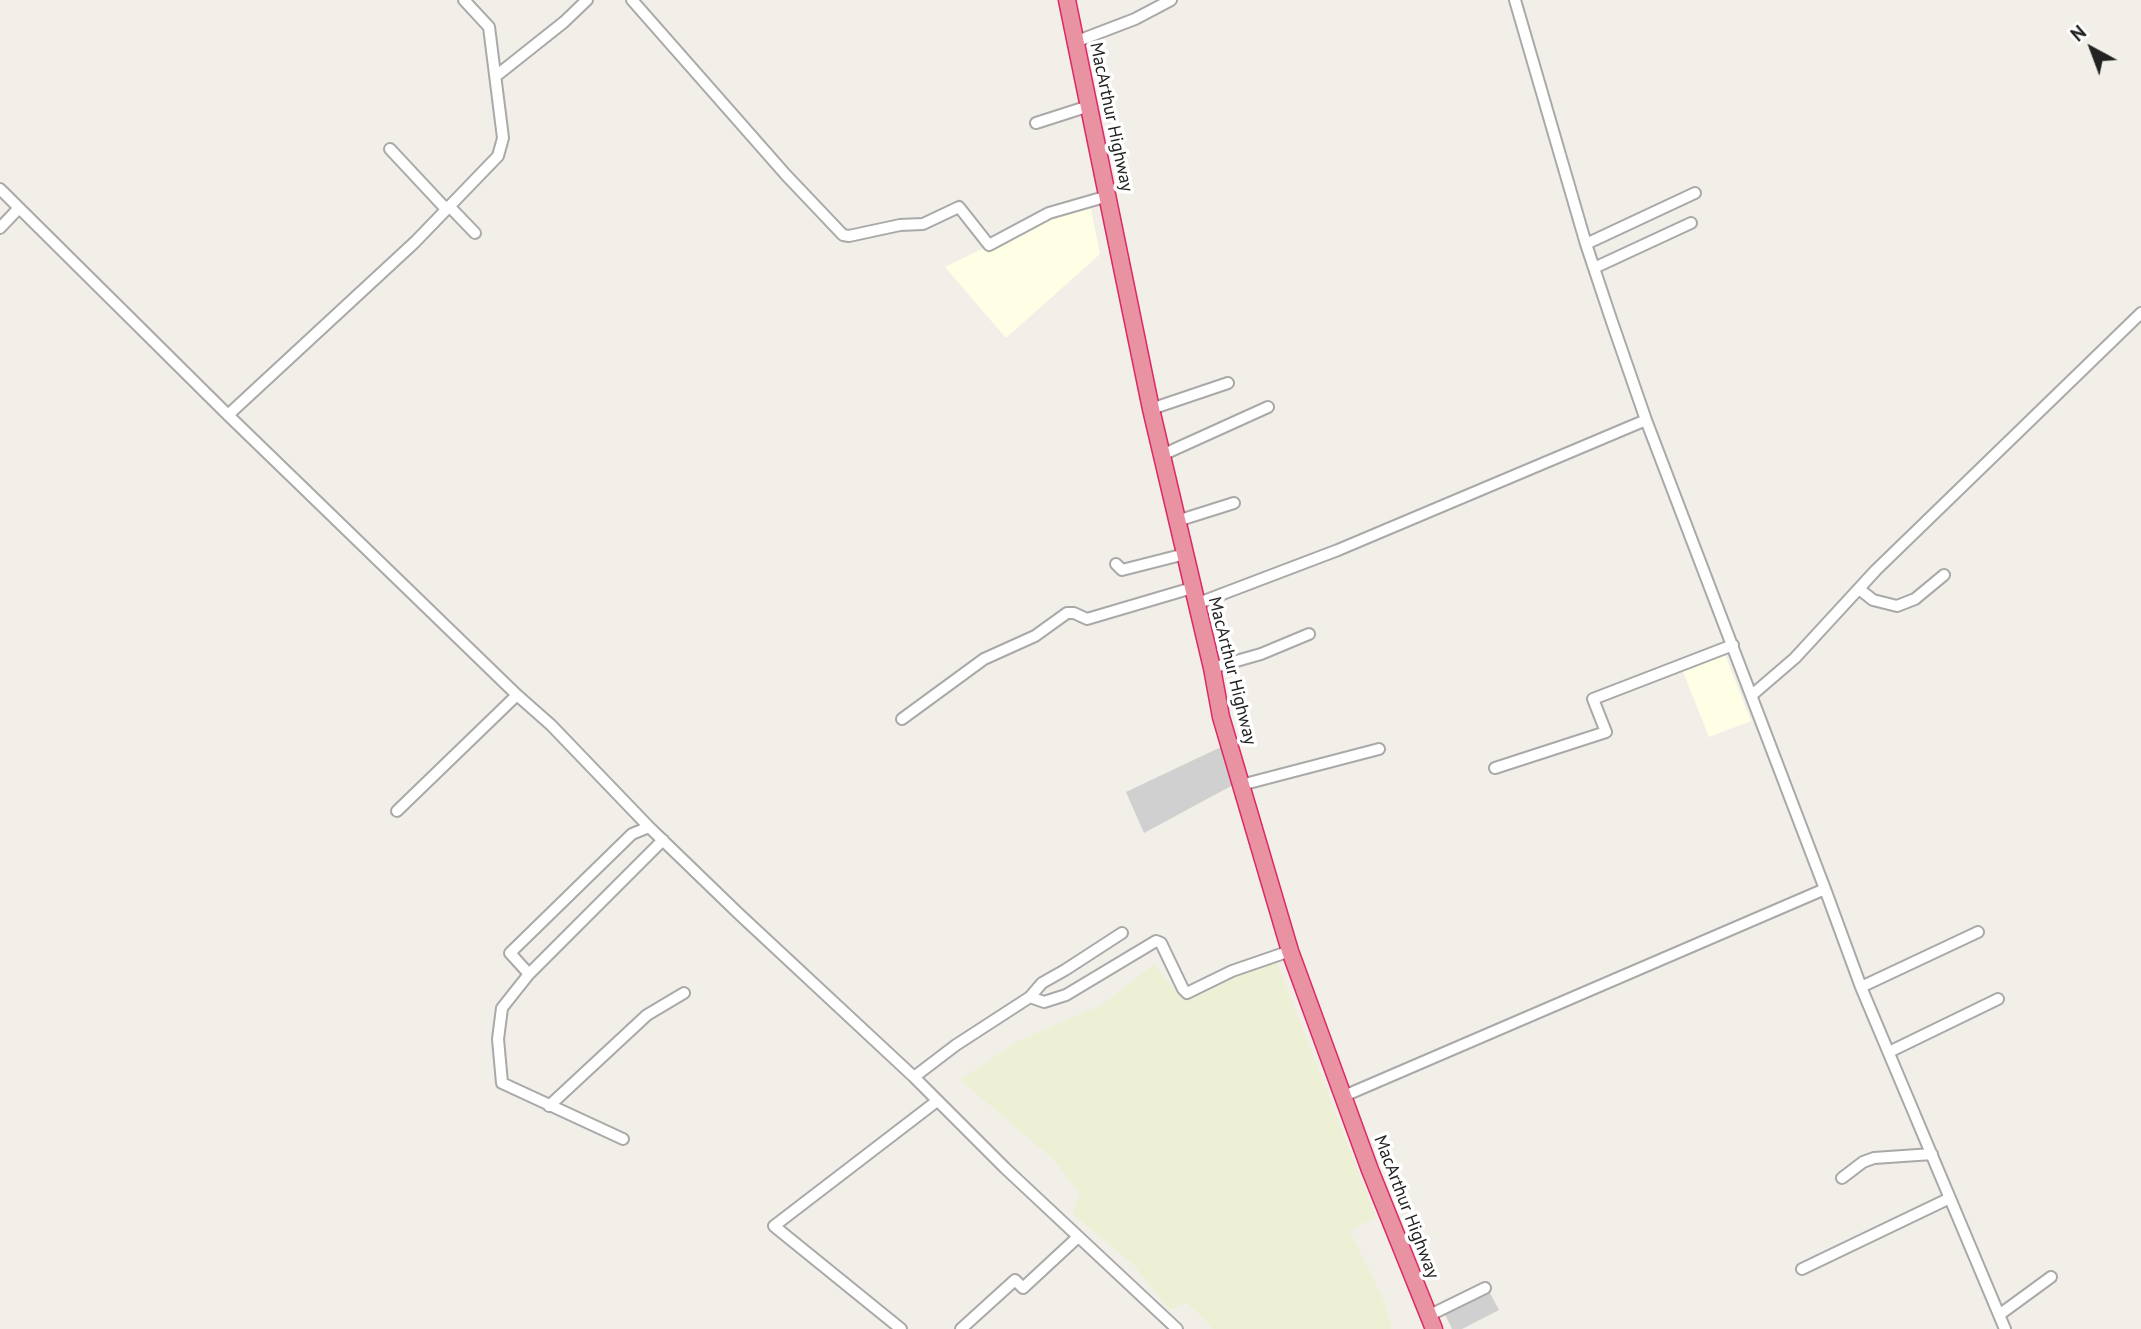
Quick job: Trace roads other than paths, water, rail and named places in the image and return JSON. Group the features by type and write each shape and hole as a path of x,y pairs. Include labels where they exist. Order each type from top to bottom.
{"highway":[{"name":"MacArthur Highway","path":"1067,0 1151,409 1221,717 1290,951 1375,1183 1431,1323"}],"street":[{"path":"229,415 415,242 493,162 501,150 503,138 489,27 464,0"},
{"path":"496,76 564,22 587,0"},
{"path":"632,0 843,235 900,225 923,224 958,207 989,245 1049,213 1108,196"},
{"path":"1075,41 1135,19 1171,0"},
{"path":"1515,0 1586,244 1646,420 1861,987 2006,1329"},
{"path":"1036,123 1089,106"},
{"path":"390,149 475,233"},
{"path":"0,189 517,695 551,724 649,827 1177,1329"},
{"path":"1586,244 1695,193"},
{"path":"0,228 19,208"},
{"path":"1594,268 1691,223"},
{"path":"1752,695 1795,658 1876,570 2141,313"},
{"path":"1151,409 1228,383"},
{"path":"1162,455 1268,407"},
{"path":"1196,604 1338,550 1646,420"},
{"path":"1177,521 1234,503"},
{"path":"1116,565 1122,569 1129,568 1185,554"},
{"path":"1859,589 1873,600 1897,606 1915,599 1944,575"},
{"path":"902,719 984,659 1035,636 1067,613 1087,619 1192,588"},
{"path":"1212,668 1261,654 1309,634"},
{"path":"1495,768 1606,732 1594,699 1733,645"},
{"path":"397,811 517,695"},
{"path":"1241,785 1379,749"},
{"path":"529,974 510,953 632,834 649,827"},
{"path":"623,1139 502,1083 498,1039 502,1008 529,974 663,840"},
{"path":"1344,1096 1825,889"},
{"path":"914,1077 956,1045 1030,997 1042,983 1122,933"},
{"path":"1861,987 1978,933"},
{"path":"1030,997 1044,1002 1066,995 1153,942 1161,943 1187,993 1252,963 1290,951"},
{"path":"549,1106 647,1015 684,993"},
{"path":"1889,1052 1998,999"},
{"path":"901,1329 774,1226 937,1101"},
{"path":"1842,1178 1863,1162 1874,1158 1932,1154"},
{"path":"1802,1269 1950,1198"},
{"path":"961,1329 1015,1280 1023,1288 1078,1237"},
{"path":"1999,1315 2051,1277"},
{"path":"1431,1323 1485,1288"}]}
